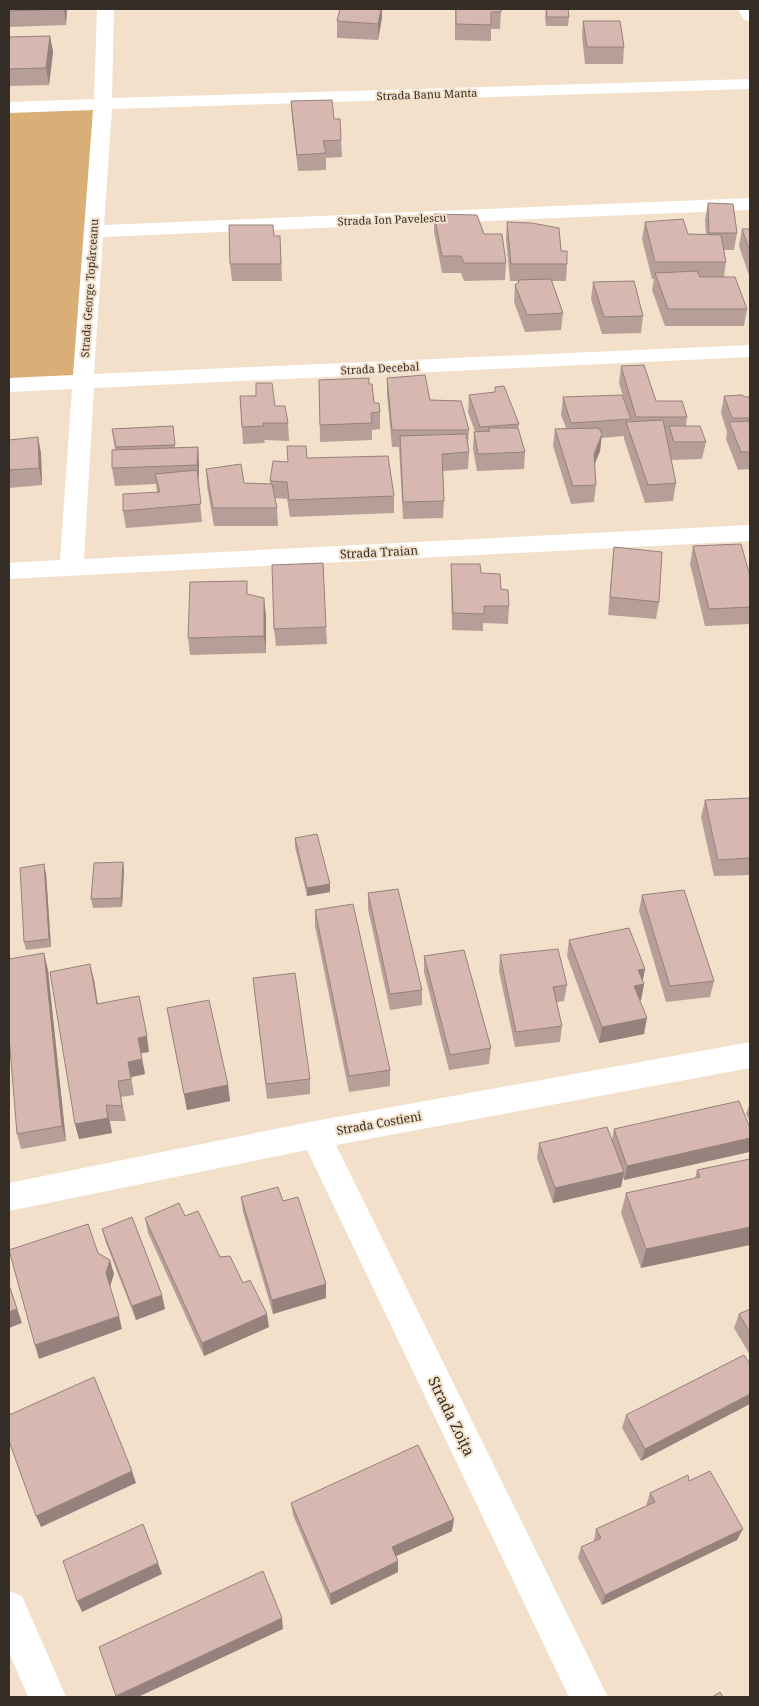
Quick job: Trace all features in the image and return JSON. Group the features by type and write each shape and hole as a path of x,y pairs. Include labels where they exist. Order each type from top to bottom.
{"street":[{"name":"Strada George Topârceanu","path":"72,568 82,382 103,104 105,9"},
{"path":"746,9 750,16"},
{"name":"Strada Banu Manta","path":"9,108 750,84"},
{"name":"Strada Ion Pavelescu","path":"94,232 750,204"},
{"name":"Strada Decebal","path":"9,385 750,351"},
{"name":"Strada Traian","path":"9,571 750,533"},
{"name":"Strada Costieni","path":"9,1197 315,1135 750,1055"},
{"name":"Strada Zoița","path":"315,1135 589,1697"},
{"path":"9,1609 48,1697"}],"shaded area":[{"path":"103,104 75,379 9,382 9,107"}],"building":[{"path":"9,9 64,9 9,11"},
{"path":"340,9 381,9 378,24 337,21"},
{"path":"456,9 501,9 501,12 491,12 491,25 456,24"},
{"path":"546,9 568,9 569,17 547,17"},
{"path":"583,21 620,21 624,47 587,47"},
{"path":"50,36 46,68 9,69 9,37"},
{"path":"332,100 334,119 340,119 341,140 323,141 326,153 297,155 291,101"},
{"path":"708,203 733,204 737,233 709,233"},
{"path":"434,214 477,215 484,234 502,234 506,263 464,263 461,256 442,256"},
{"path":"683,219 688,234 721,235 726,262 655,262 645,222"},
{"path":"507,222 532,223 559,228 561,251 567,251 567,264 511,264"},
{"path":"229,225 273,225 274,236 280,236 281,264 230,264"},
{"path":"742,229 750,229 750,252"},
{"path":"697,271 700,277 735,277 747,309 668,309 655,273"},
{"path":"551,279 563,313 527,315 515,285 519,282 518,280"},
{"path":"634,281 643,316 604,317 593,282"},
{"path":"644,365 656,401 682,401 687,417 636,417 621,366"},
{"path":"425,375 430,400 461,401 469,430 392,430 387,378"},
{"path":"369,378 369,384 372,384 374,403 379,403 380,412 371,413 372,423 320,425 319,380"},
{"path":"256,383 272,383 275,406 285,406 288,423 263,423 264,426 242,427 240,396 256,396"},
{"path":"504,386 519,424 480,427 469,395 495,392 495,387"},
{"path":"622,395 631,419 571,423 563,397"},
{"path":"742,395 750,397 750,418 732,418 724,396"},
{"path":"663,420 676,483 648,485 626,422"},
{"path":"750,421 750,452 741,452 729,422"},
{"path":"173,426 175,445 116,447 112,429"},
{"path":"669,426 700,426 706,442 674,442"},
{"path":"488,428 518,428 525,452 478,454 474,432 490,431"},
{"path":"599,428 602,434 594,454 596,485 573,486 555,429"},
{"path":"466,434 469,452 442,454 444,501 403,502 400,436"},
{"path":"38,437 39,468 9,470 9,440"},
{"path":"287,446 306,446 307,458 388,456 394,496 289,500 287,482 270,481 273,461 288,462"},
{"path":"198,447 197,465 112,468 112,450"},
{"path":"241,464 244,483 272,484 277,508 213,508 206,469"},
{"path":"197,470 201,504 123,511 123,494 160,492 155,474"},
{"path":"741,544 750,576 750,607 709,609 693,546"},
{"path":"614,547 662,552 659,602 610,597"},
{"path":"323,563 326,627 274,629 272,565"},
{"path":"451,564 480,564 481,573 500,574 501,589 508,590 509,606 484,606 484,614 453,613"},
{"path":"247,581 247,594 264,598 264,636 188,638 190,582"},
{"path":"750,798 750,858 718,860 705,800"},
{"path":"317,834 330,884 307,888 295,838"},
{"path":"123,862 121,898 91,899 94,863"},
{"path":"44,864 49,939 24,942 20,868"},
{"path":"398,889 422,990 390,994 368,893"},
{"path":"684,890 714,981 670,986 642,895"},
{"path":"353,904 390,1070 349,1076 315,910"},
{"path":"629,928 645,969 638,970 644,984 634,986 647,1018 602,1027 569,940"},
{"path":"558,949 567,985 553,987 562,1026 516,1032 500,955"},
{"path":"464,950 491,1048 450,1055 424,956"},
{"path":"44,953 62,1126 17,1134 9,1036 9,959"},
{"path":"90,964 97,1004 139,996 147,1036 138,1038 142,1059 128,1062 131,1079 118,1081 122,1106 106,1105 108,1118 75,1124 50,972"},
{"path":"295,973 310,1079 266,1084 253,978"},
{"path":"209,1000 228,1085 184,1094 167,1008"},
{"path":"739,1101 750,1128 750,1138 627,1166 614,1129"},
{"path":"607,1127 624,1172 555,1188 539,1143"},
{"path":"750,1159 750,1227 646,1249 626,1193 700,1177 697,1170"},
{"path":"278,1187 283,1201 298,1197 326,1284 272,1300 241,1197"},
{"path":"179,1203 185,1216 198,1211 220,1257 230,1256 243,1283 250,1280 267,1314 202,1343 145,1218"},
{"path":"132,1217 162,1295 132,1306 102,1229"},
{"path":"88,1224 98,1253 110,1260 106,1273 119,1316 35,1345 9,1250"},
{"path":"9,1285 17,1309 9,1312"},
{"path":"750,1309 750,1333 739,1314"},
{"path":"744,1355 750,1364 750,1394 645,1449 626,1415"},
{"path":"94,1377 132,1471 36,1516 9,1441 9,1415"},
{"path":"418,1445 454,1519 392,1547 398,1561 330,1594 291,1503"},
{"path":"710,1471 743,1529 605,1595 581,1547 601,1538 596,1529 655,1502 650,1493 688,1475 689,1481"},
{"path":"143,1524 158,1563 77,1601 63,1561"},
{"path":"263,1571 282,1618 116,1696 99,1647"},
{"path":"720,1692 723,1697 712,1697"}]}
